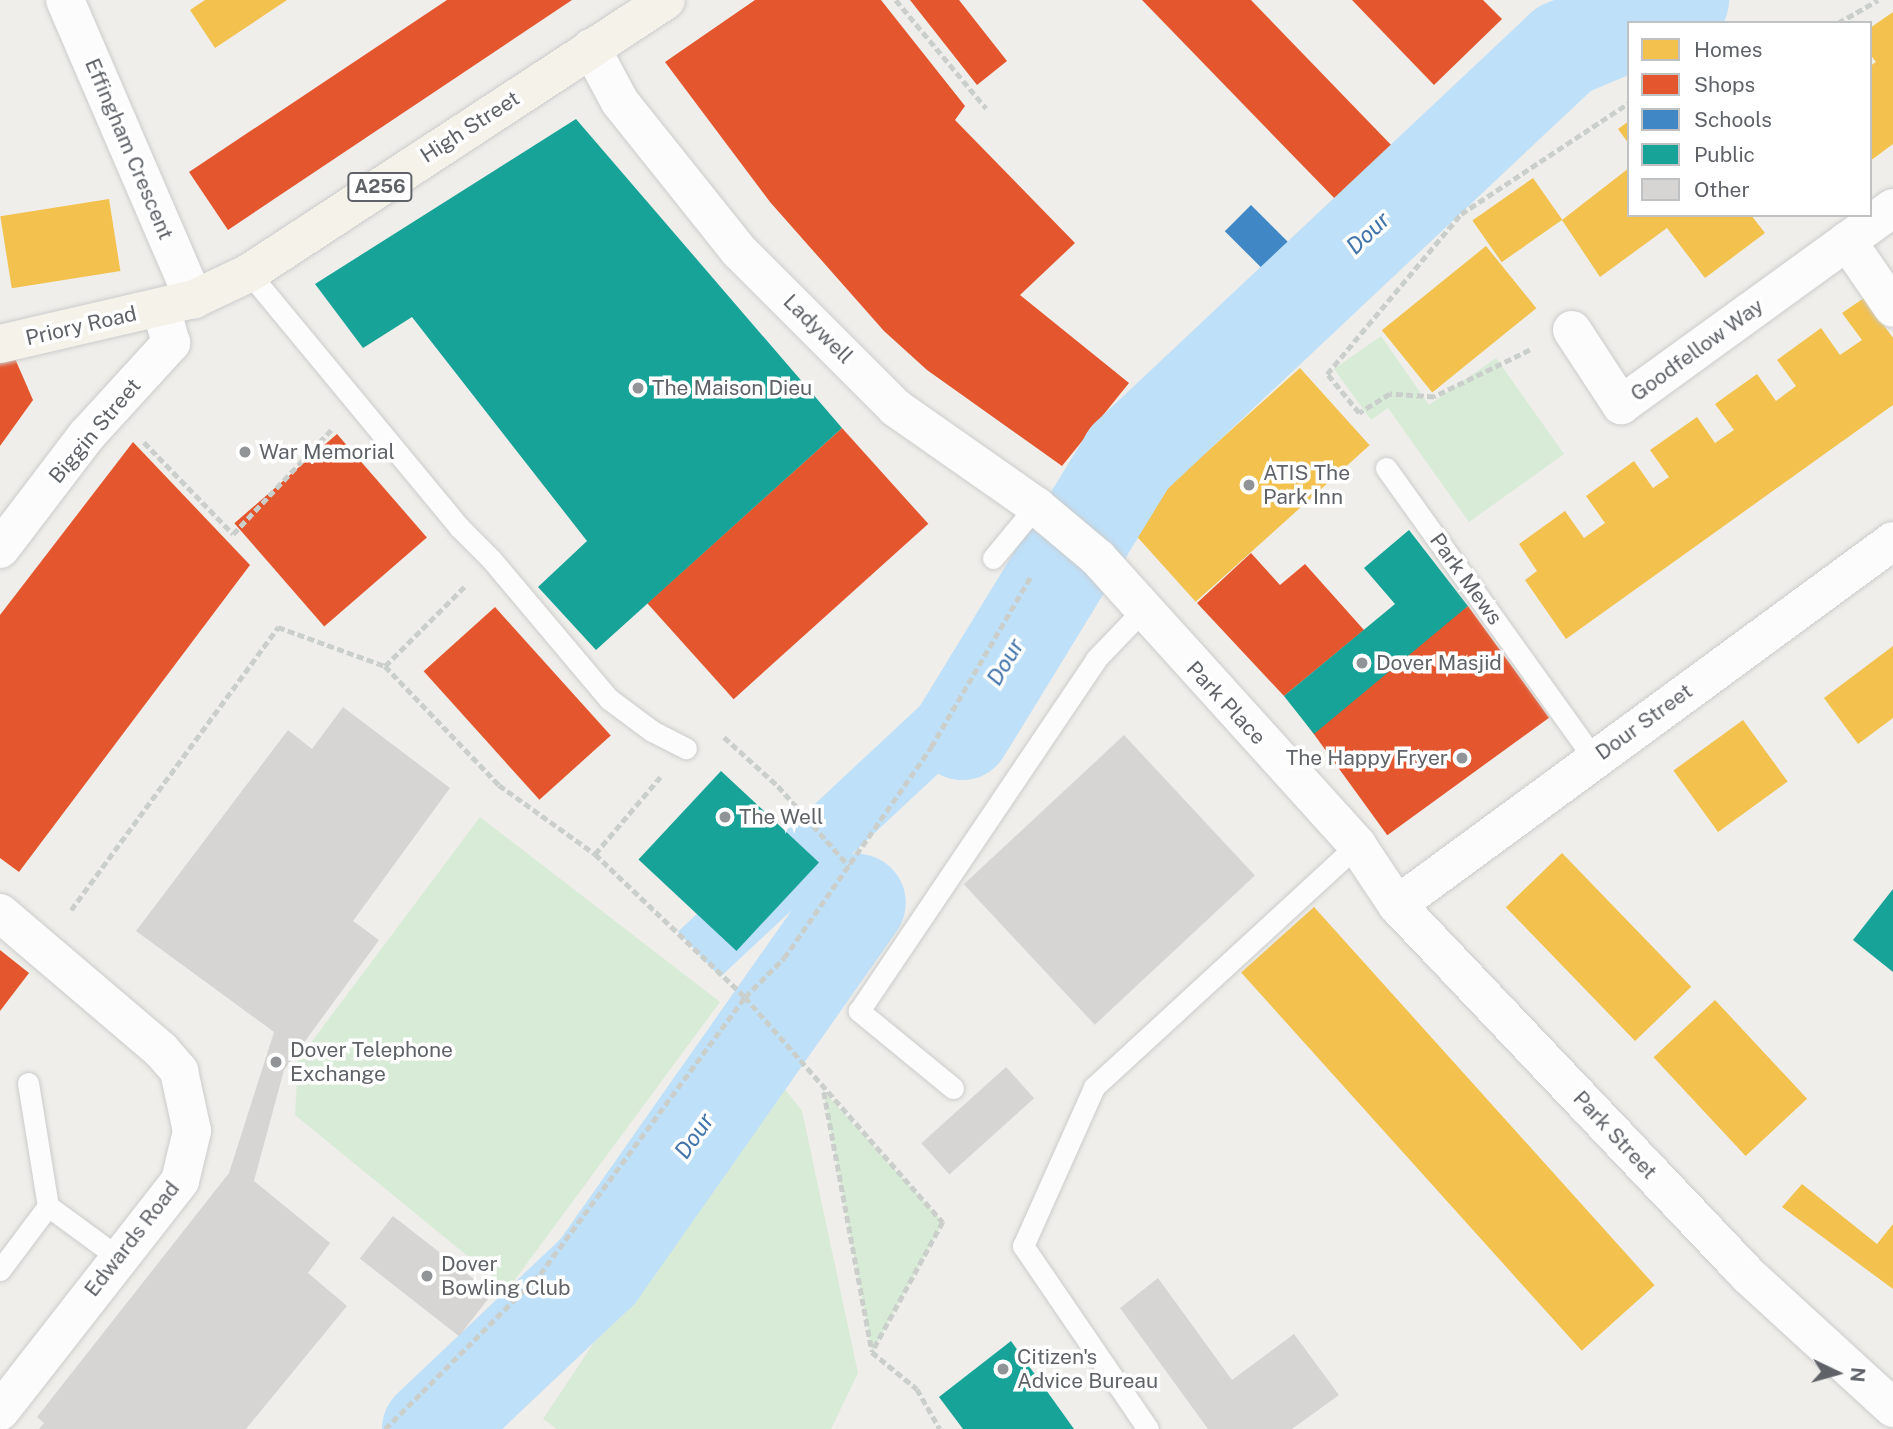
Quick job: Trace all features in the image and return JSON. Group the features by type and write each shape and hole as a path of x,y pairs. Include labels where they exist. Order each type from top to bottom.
{"main road":[{"name":"High Street","path":"177,303 248,273 666,0"},
{"name":"Priory Road","path":"0,344 177,303"}],"street":[{"name":"Effingham Crescent","path":"65,0 177,303"},
{"name":"Ladywell","path":"590,48 620,102 739,251 896,408 1050,518 1098,558"},
{"name":"Goodfellow Way","path":"1572,330 1621,405 1893,208"},
{"path":"1847,241 1893,308"},
{"name":"Biggin Street","path":"0,549 112,409 171,343 177,303"},
{"name":"Dour Street","path":"1397,905 1893,541"},
{"name":"Park Place","path":"1098,558 1142,611 1357,845"},
{"name":"Park Street","path":"1357,845 1397,905 1748,1275 1893,1408"},
{"name":"Edwards Road","path":"0,914 43,948 179,1071 192,1131 180,1181 0,1411"}],"lane":[{"path":"248,273 355,404 609,699 652,731 685,748"},
{"name":"Park Mews","path":"1387,468 1594,758"},
{"path":"993,558 1050,518"},
{"path":"953,1088 859,1011 1096,659 1142,611"},
{"path":"1148,1429 1023,1246 1094,1087 1357,845"},
{"path":"28,1083 48,1206 119,1258"},
{"path":"0,1270 48,1206"}],"path":[{"path":"896,0 986,108"},
{"path":"1841,21 1878,0"},
{"path":"1572,330 1434,397 1390,394 1359,413 1328,374 1461,214 1627,104"},
{"path":"112,409 233,534 355,404"},
{"path":"385,1429 540,1273 744,997 784,958 931,747 1028,584 1050,518"},
{"path":"385,666 491,559"},
{"path":"43,948 278,627 385,666 499,785 594,854 744,997 824,1091 943,1222 872,1352"},
{"path":"594,854 685,748 727,736 849,866"},
{"path":"824,1091 872,1352 917,1390 940,1429"}],"green space":[{"path":"1381,336 1429,405 1496,358 1564,454 1469,522 1388,408 1371,420 1334,369"},
{"path":"480,817 720,1002 508,1289 295,1115 298,1060"},
{"path":"773,1074 802,1111 858,1373 831,1429 557,1429 543,1419"},
{"path":"823,1091 943,1222 872,1352"}],"water":[{"path":"1026,607 1068,652 720,977 678,932"},
{"path":"747,1050 775,1083 552,1372 493,1429 435,1429 598,1271"}],"building: Homes":[{"path":"205,0 287,0 215,48 190,10"},
{"path":"1893,12 1893,144 1872,160 1872,65 1876,62 1872,57 1872,27"},
{"path":"1627,122 1627,141 1618,129"},
{"path":"1627,170 1627,217 1753,217 1765,233 1705,278 1667,228 1600,277 1562,220"},
{"path":"1533,178 1562,220 1502,262 1472,220"},
{"path":"109,199 120,271 12,288 0,216"},
{"path":"1486,246 1536,308 1432,393 1382,330"},
{"path":"1864,298 1893,338 1893,405 1566,639 1525,580 1537,571 1519,544 1565,511 1584,538 1605,523 1586,496 1634,461 1653,488 1669,477 1650,450 1697,417 1715,443 1734,430 1715,404 1757,374 1776,401 1796,386 1777,360 1821,328 1840,355 1862,340 1842,313"},
{"name":"ATIS The Park Inn","path":"1300,368 1370,445 1196,602 1126,525"},
{"path":"1893,646 1893,718 1858,744 1824,698"},
{"path":"1743,720 1788,781 1718,832 1673,771"},
{"path":"1562,853 1691,987 1635,1041 1506,907"},
{"path":"1314,907 1655,1285 1582,1351 1241,973"},
{"path":"1715,1000 1807,1099 1746,1156 1654,1057"},
{"path":"1802,1184 1877,1244 1893,1224 1893,1289 1782,1207"}],"building: Shops":[{"path":"447,0 572,0 228,230 189,172"},
{"path":"755,0 881,0 965,106 955,120 1075,243 1020,295 1129,383 1062,466 927,370 884,331 770,202 665,62"},
{"path":"910,0 959,0 1007,61 977,85"},
{"path":"1142,0 1251,0 1395,149 1340,204"},
{"path":"1352,0 1483,0 1502,19 1434,85"},
{"path":"13,354 33,400 0,446 0,356"},
{"path":"842,428 928,524 734,699 647,603"},
{"path":"337,434 427,537 324,627 234,523"},
{"path":"133,442 250,565 19,872 0,858 0,615"},
{"path":"1251,553 1280,585 1305,564 1364,630 1284,696 1197,603"},
{"path":"1468,606 1549,718 1387,835 1306,724"},
{"path":"495,607 611,736 539,800 424,671"},
{"path":"0,950 29,973 0,1011"}],"building: Schools":[{"path":"1251,205 1303,257 1277,283 1225,231"}],"building: Public":[{"name":"The Maison Dieu","path":"576,119 842,428 596,650 538,587 587,541 412,317 363,348 315,284"},
{"name":"Dover Masjid","path":"1409,530 1468,606 1314,734 1284,696 1395,604 1364,568"},
{"name":"The Well","path":"721,771 819,862 736,951 638,859"},
{"path":"1893,889 1893,972 1853,940"},
{"name":"Citizen's Advice Bureau","path":"1011,1341 1074,1429 963,1429 939,1397"}],"building: Other":[{"name":"Dover Telephone Exchange","path":"343,707 450,788 353,921 379,940 284,1070 254,1181 330,1243 308,1273 347,1306 246,1429 39,1429 44,1423 37,1417 229,1173 274,1032 136,931 288,730 312,749"},
{"path":"1124,735 1255,875 1095,1025 964,884"},
{"path":"1006,1067 1034,1098 949,1174 921,1143"},
{"name":"Dover Bowling Club","path":"393,1216 492,1294 459,1336 360,1259"},
{"path":"1158,1278 1232,1380 1294,1334 1339,1395 1292,1429 1208,1429 1120,1308"}],"waterway":[{"name":"Dour","path":"1630,21 1680,0"},
{"name":"Dour","path":"962,731 1129,458 1564,49 1627,22"},
{"name":"Dour","path":"431,1429 598,1271 857,903"}],"place":[{"name":"The Maison Dieu","path":"638,388"},
{"name":"War Memorial","path":"245,452"},
{"name":"ATIS The Park Inn","path":"1249,485"},
{"name":"Dover Masjid","path":"1362,663"},
{"name":"The Happy Fryer","path":"1462,758"},
{"name":"The Well","path":"725,817"},
{"name":"Dover Telephone Exchange","path":"276,1062"},
{"name":"Dover Bowling Club","path":"427,1276"},
{"name":"Citizen's Advice Bureau","path":"1003,1369"}]}
